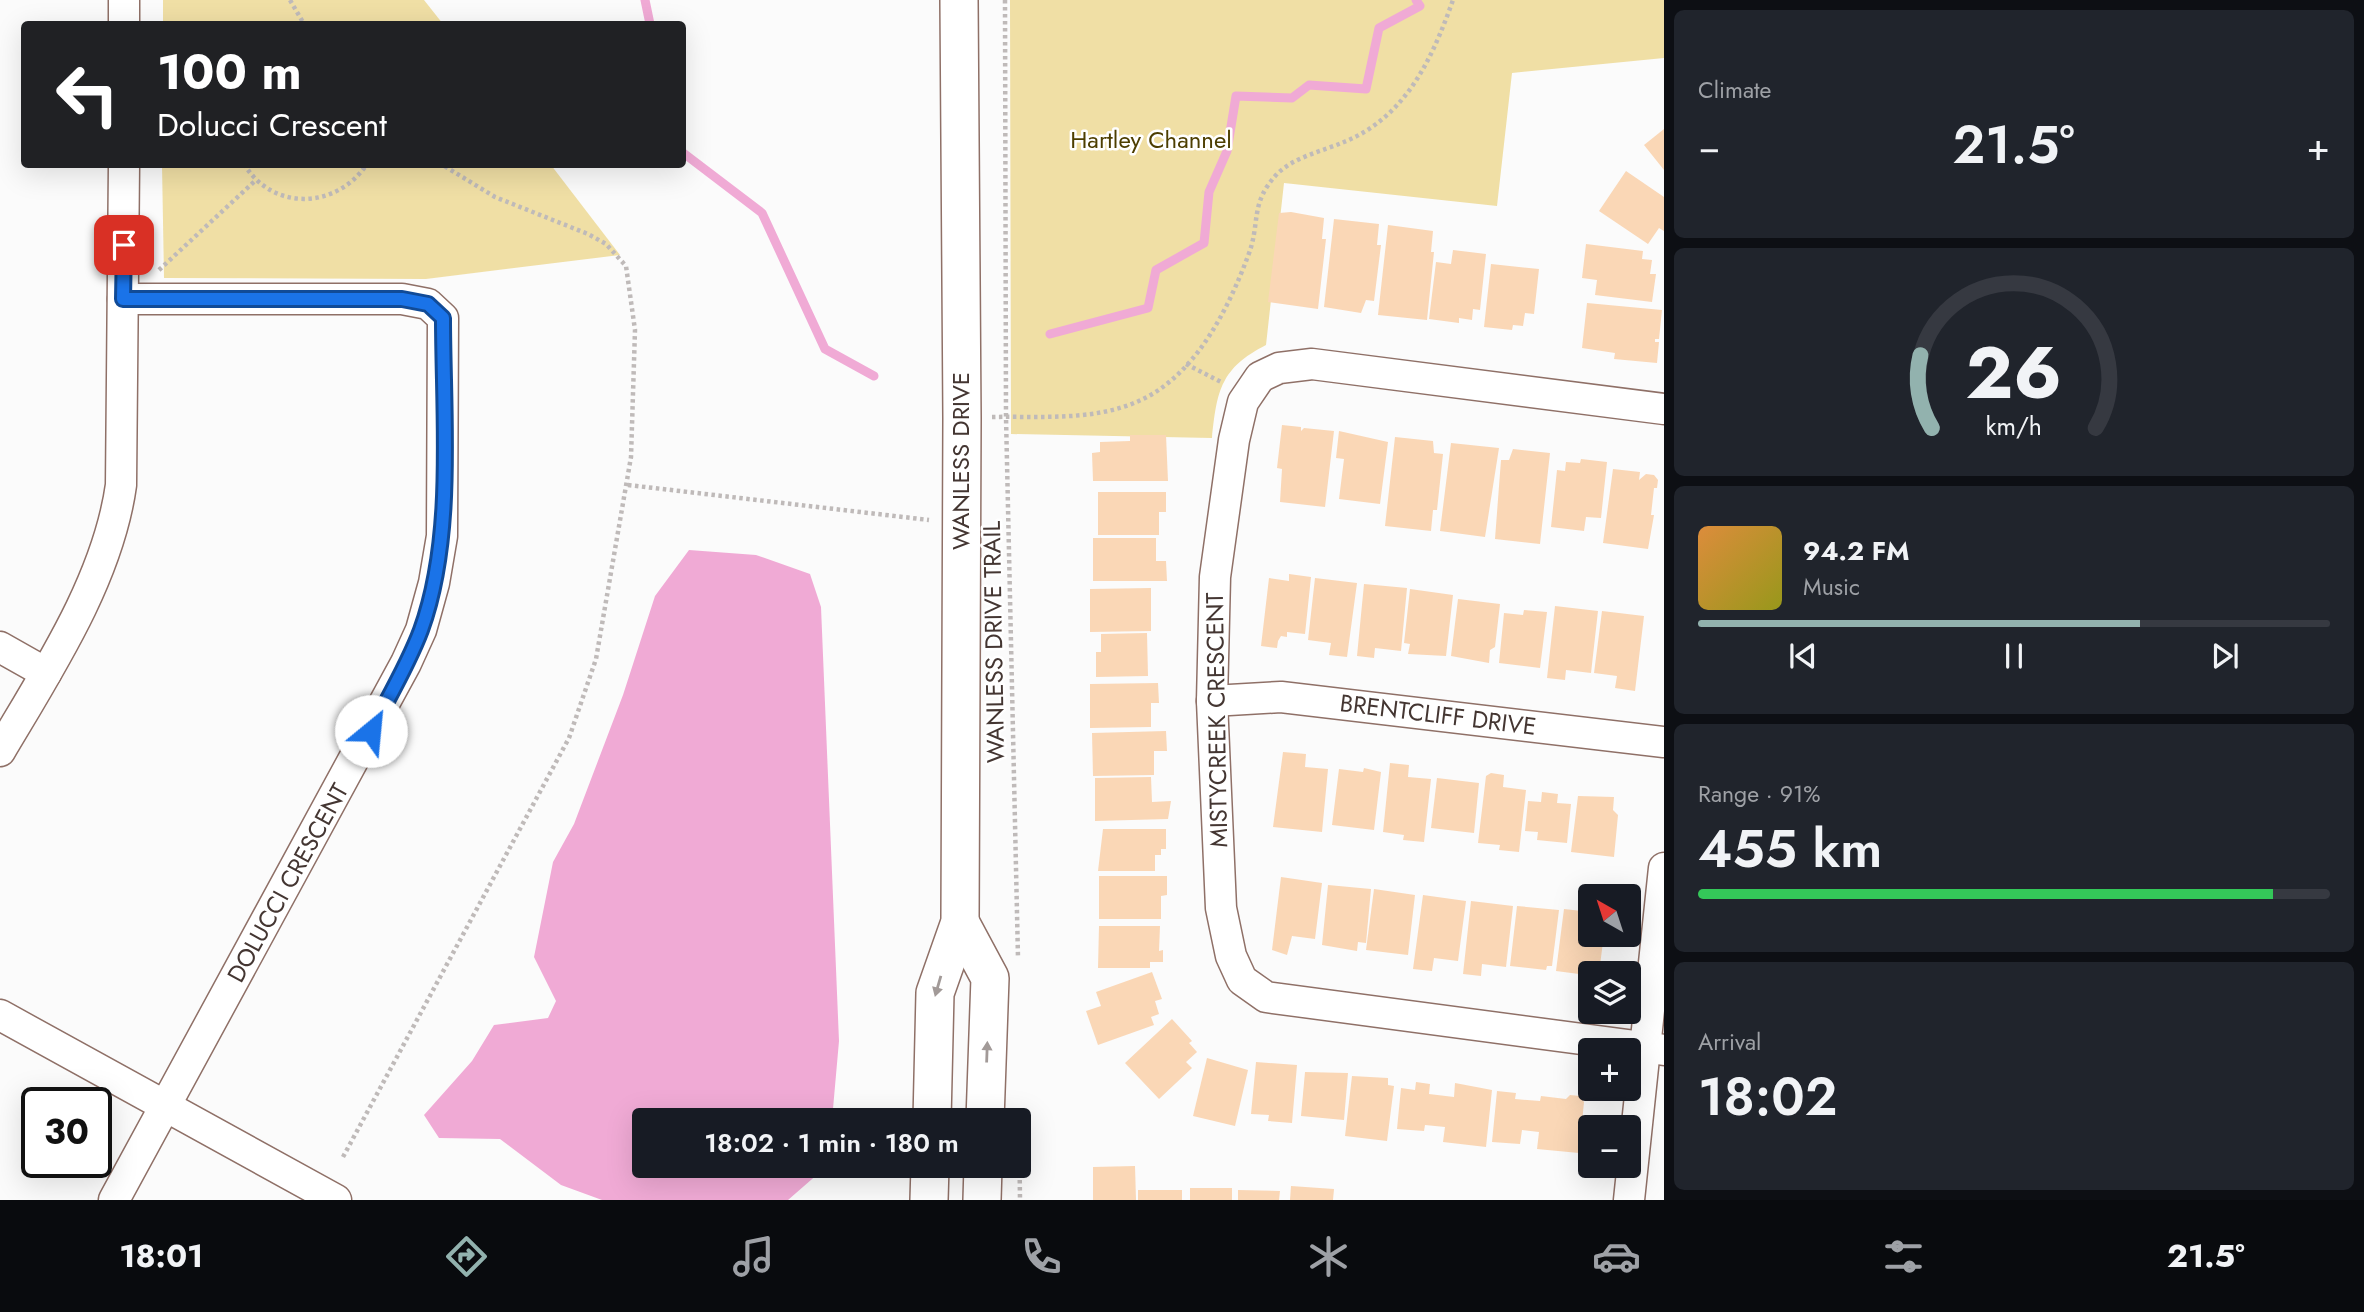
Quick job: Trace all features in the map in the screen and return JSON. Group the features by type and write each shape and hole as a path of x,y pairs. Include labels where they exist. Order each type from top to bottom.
{"main road":[{"name":"WANLESS DRIVE","path":"932,1108 935,993 960,922 962,418 959,0"},
{"name":"WANLESS DRIVE","path":"960,922 990,978 985,1108"},
{"path":"929,1200 930,1178"},
{"path":"982,1200 983,1178"}],"street":[{"path":"124,0 124,21"},
{"path":"0,751 46,673 101,563 116,521 121,485 124,168"},
{"name":"DOLUCCI CRESCENT","path":"114,1200 371,731 421,630 434,583 442,536 443,318 428,304 402,299 123,299"},
{"path":"1247,395 1260,377 1279,368 1312,364 1664,409"},
{"name":"MISTYCREEK CRESCENT","path":"1247,395 1234,440 1215,577 1212,701 1221,908 1231,956 1242,980 1266,997 1655,1049"},
{"path":"0,647 46,673"},
{"name":"BRENTCLIFF DRIVE","path":"1212,701 1281,697 1664,742"},
{"path":"1629,1200 1655,1049 1664,868"},
{"path":"0,1015 337,1200"}],"path":[{"path":"290,0 302,21"},
{"name":"WANLESS DRIVE TRAIL","path":"1005,0 1006,417 1018,960"},
{"path":"962,418 1074,416 1134,404 1162,388 1186,364 1222,318 1252,245 1256,206 1266,187 1280,171 1298,160 1365,133 1393,112 1411,90 1438,41 1453,0"},
{"path":"247,168 256,180 284,197 317,199 347,187 364,168"},
{"path":"343,1157 569,738 596,659 611,556 628,485 635,330 626,266 606,244 588,234 495,197 448,168"},
{"path":"157,272 256,180"},
{"path":"1186,364 1247,395"},
{"path":"628,485 889,513 960,524"},
{"path":"1020,1178 1020,1200"}],"green space":[{"path":"163,0 424,0 441,21 163,21"},
{"name":"Hartley Channel","path":"1010,0 1664,0 1664,58 1512,73 1497,206 1284,183 1266,345 1239,362 1224,382 1216,406 1212,438 1011,434"},
{"path":"162,168 553,168 620,255 426,279 164,278"}],"shaded area":[{"path":"689,550 756,555 810,574 821,607 839,1041 833,1108 632,1108 632,1178 813,1178 788,1200 602,1200 561,1185 500,1139 439,1138 424,1115 472,1061 494,1025 548,1018 556,1001 534,957 553,862 574,824 623,695 655,596"}],"building":[{"path":"1664,129 1664,170 1644,145"},
{"path":"1626,171 1664,197 1664,231 1659,228 1648,244 1599,211"},
{"path":"1291,212 1324,218 1322,239 1326,239 1318,309 1268,302 1279,213"},
{"path":"1334,219 1379,224 1377,245 1381,245 1374,301 1366,300 1361,313 1324,307"},
{"path":"1388,225 1433,231 1431,252 1434,252 1427,320 1378,315"},
{"path":"1586,244 1643,251 1642,259 1652,260 1650,274 1656,274 1652,302 1595,295 1597,280 1582,278"},
{"path":"1453,250 1486,254 1480,310 1473,309 1472,320 1459,318 1459,323 1429,319 1436,262 1451,264"},
{"path":"1491,264 1539,269 1534,314 1525,313 1523,326 1513,325 1512,330 1484,327"},
{"path":"1587,303 1662,310 1659,339 1655,339 1655,342 1659,342 1657,363 1614,359 1615,353 1582,348"},
{"path":"1282,425 1301,427 1301,431 1304,428 1334,431 1325,507 1280,502 1282,469 1277,468"},
{"path":"1339,431 1388,442 1380,504 1339,499 1344,459 1336,458"},
{"path":"1130,435 1166,435 1168,481 1093,481 1092,453 1100,452 1100,442 1130,441"},
{"path":"1395,437 1433,441 1434,453 1443,454 1437,510 1433,510 1431,531 1385,526"},
{"path":"1451,443 1499,448 1485,537 1440,531"},
{"path":"1513,449 1550,453 1540,544 1495,539 1501,460 1509,460"},
{"path":"1581,459 1607,462 1601,518 1586,517 1584,531 1551,527 1557,470 1565,471 1566,462 1580,463"},
{"path":"1613,469 1640,472 1639,480 1646,474 1654,475 1658,480 1657,488 1654,488 1651,515 1654,515 1648,549 1603,543"},
{"path":"1098,492 1166,492 1166,512 1159,512 1159,535 1098,535"},
{"path":"1093,538 1156,538 1156,561 1166,561 1167,581 1093,581"},
{"path":"1289,574 1311,577 1305,634 1287,632 1287,637 1281,636 1277,648 1261,646 1269,578 1289,581"},
{"path":"1315,578 1357,583 1347,657 1329,655 1331,643 1308,640"},
{"path":"1364,584 1407,588 1401,651 1375,648 1374,658 1357,656"},
{"path":"1151,588 1151,631 1090,632 1090,589"},
{"path":"1410,589 1453,595 1446,656 1408,654 1410,644 1404,643"},
{"path":"1458,599 1500,604 1495,647 1490,650 1489,663 1451,656"},
{"path":"1555,606 1598,611 1591,673 1566,670 1565,680 1547,678"},
{"path":"1524,610 1547,612 1540,668 1499,663 1504,613 1523,615"},
{"path":"1602,611 1644,616 1635,691 1615,688 1617,676 1594,673"},
{"path":"1147,633 1148,676 1096,677 1096,652 1101,652 1101,634"},
{"path":"1158,683 1159,703 1151,703 1151,727 1090,728 1090,684"},
{"path":"1166,731 1167,751 1154,751 1154,775 1093,776 1092,733"},
{"path":"1283,752 1306,754 1305,767 1328,769 1322,832 1273,827"},
{"path":"1390,763 1409,765 1408,777 1431,779 1424,842 1403,840 1404,835 1383,832"},
{"path":"1364,768 1381,772 1374,830 1332,825 1339,769 1363,772"},
{"path":"1491,773 1504,775 1503,787 1526,790 1519,852 1499,850 1500,845 1478,843 1486,776"},
{"path":"1151,777 1152,802 1171,801 1168,819 1095,821 1095,778"},
{"path":"1437,778 1479,783 1474,833 1431,828"},
{"path":"1542,792 1558,794 1557,803 1571,804 1567,843 1537,840 1538,832 1525,831 1528,801 1541,802"},
{"path":"1578,796 1614,797 1613,810 1618,815 1614,857 1571,852"},
{"path":"1103,829 1166,829 1166,849 1161,849 1161,855 1155,855 1155,871 1098,871"},
{"path":"1099,876 1167,876 1167,895 1161,896 1161,919 1099,919"},
{"path":"1281,877 1322,883 1315,939 1292,936 1287,955 1272,950"},
{"path":"1328,885 1371,889 1366,943 1358,942 1357,951 1322,945"},
{"path":"1374,889 1415,895 1408,955 1366,950"},
{"path":"1423,895 1466,901 1458,961 1434,958 1432,971 1413,969"},
{"path":"1471,901 1513,906 1506,967 1482,964 1481,976 1463,974"},
{"path":"1517,906 1559,910 1552,966 1547,966 1546,970 1510,966"},
{"path":"1564,909 1578,911 1578,947 1602,947 1601,961 1578,961 1578,974 1556,971"},
{"path":"1099,926 1160,926 1159,951 1163,950 1163,962 1150,962 1150,968 1098,968"},
{"path":"1152,972 1162,999 1155,1001 1159,1014 1151,1017 1154,1025 1098,1045 1086,1011 1101,1006 1096,992"},
{"path":"1172,1019 1192,1041 1189,1043 1197,1052 1186,1062 1192,1068 1159,1099 1125,1063"},
{"path":"1207,1058 1248,1070 1235,1126 1193,1116"},
{"path":"1256,1062 1297,1065 1292,1123 1268,1121 1269,1115 1251,1114"},
{"path":"1305,1072 1348,1073 1344,1120 1301,1116"},
{"path":"1352,1076 1388,1078 1388,1085 1394,1086 1387,1141 1345,1136"},
{"path":"1416,1082 1430,1084 1429,1094 1454,1097 1455,1083 1492,1090 1486,1147 1443,1142 1445,1127 1425,1125 1424,1131 1397,1129 1401,1088 1415,1090"},
{"path":"1497,1091 1516,1093 1515,1099 1540,1101 1541,1096 1566,1099 1570,1095 1578,1096 1578,1101 1584,1102 1583,1115 1578,1115 1578,1153 1537,1149 1539,1132 1522,1130 1520,1144 1492,1142"},
{"path":"1135,1166 1136,1200 1093,1200 1093,1167"},
{"path":"1291,1186 1334,1189 1333,1200 1290,1200"},
{"path":"1190,1188 1232,1188 1232,1200 1190,1200"},
{"path":"1138,1190 1182,1190 1182,1200 1138,1200"},
{"path":"1238,1190 1280,1191 1279,1200 1238,1200"}],"waterway":[{"path":"645,0 649,21"},
{"path":"1050,334 1148,308 1156,270 1204,243 1209,192 1227,151 1236,96 1292,98 1309,85 1366,89 1379,28 1420,6 1416,0"},
{"path":"686,155 762,213 825,349 874,376"}],"route":[{"path":"124,245 123,299 402,299 428,304 443,318 442,536 434,583 421,630 407,663 371,731"}]}
